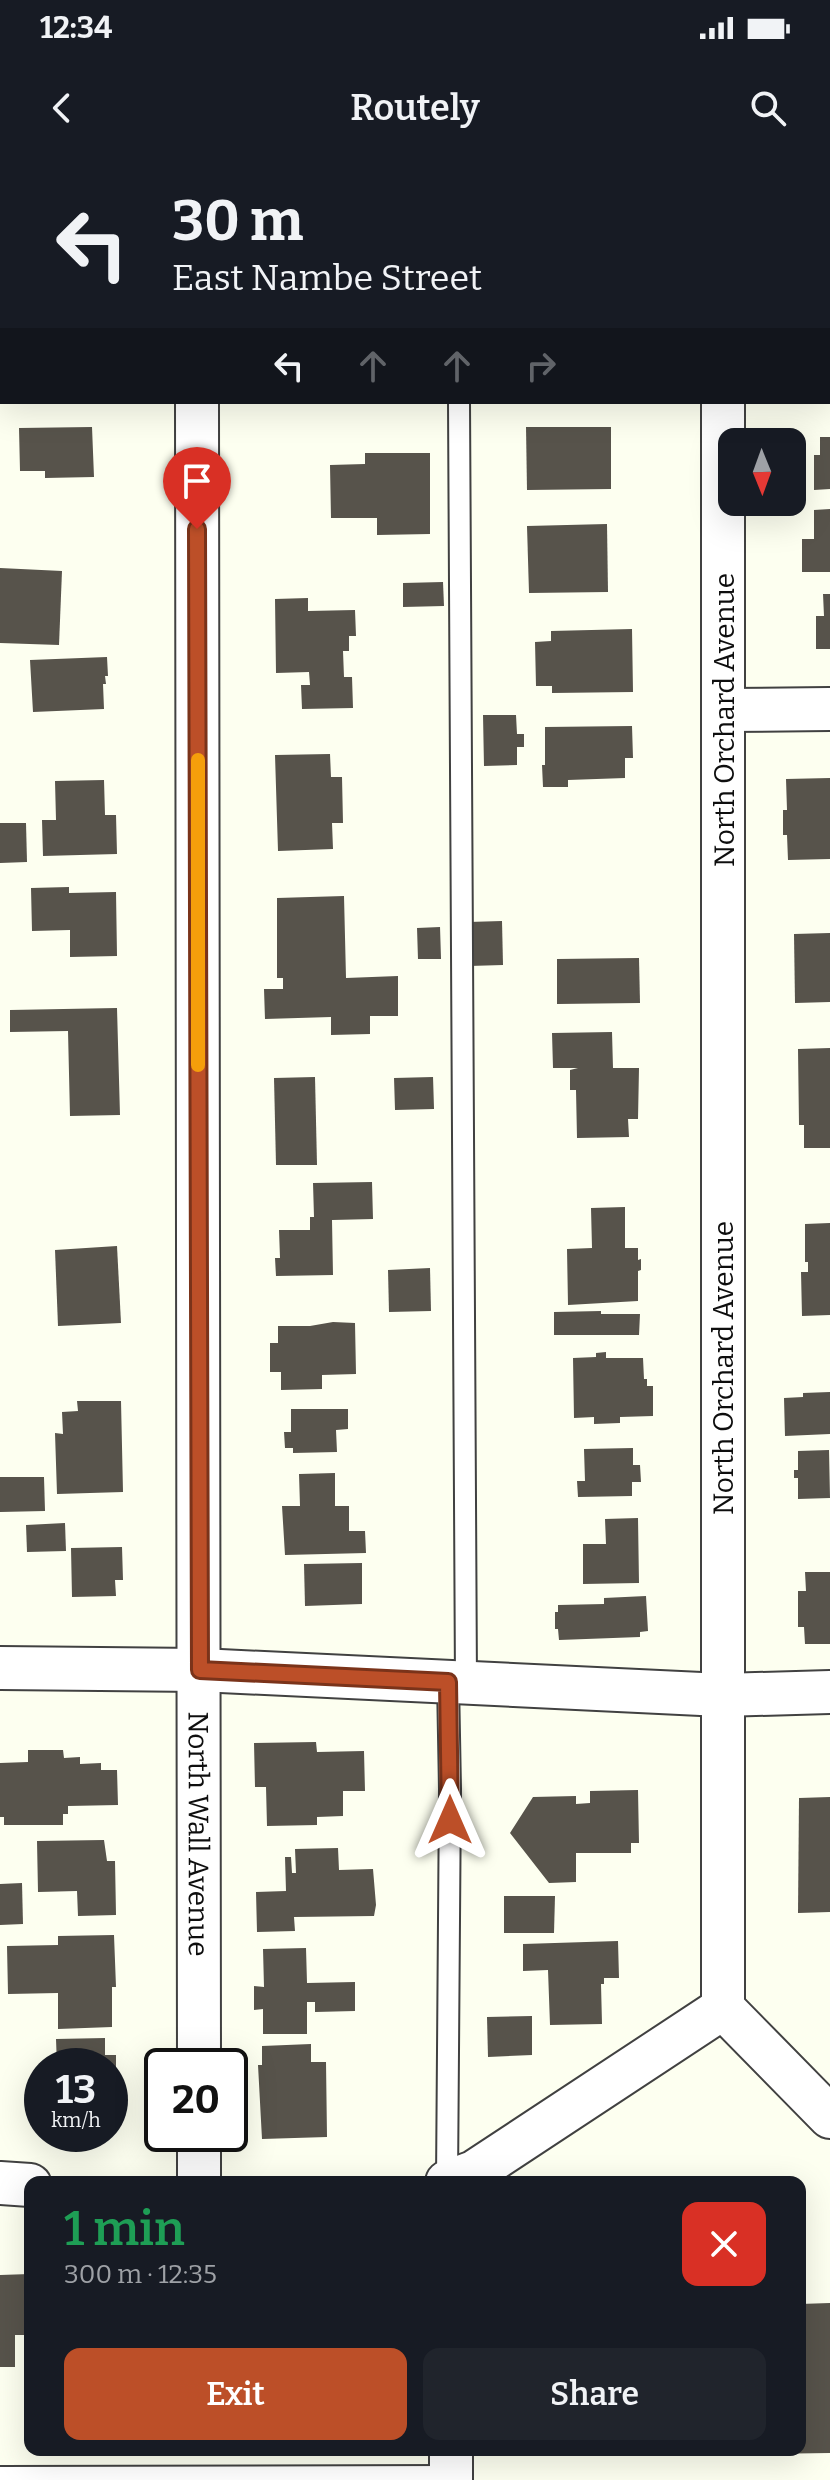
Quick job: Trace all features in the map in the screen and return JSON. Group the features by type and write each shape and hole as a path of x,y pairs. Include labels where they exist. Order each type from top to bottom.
{"street":[{"name":"North Wall Avenue","path":"197,404 199,2048"},
{"name":"North Orchard Avenue","path":"723,404 723,2008"},
{"path":"725,710 830,709"},
{"path":"0,1668 200,1670 722,1695 830,1692"},
{"path":"463,2176 474,2172 723,2008 830,2117"},
{"path":"199,2152 199,2176"},
{"path":"0,2183 24,2185"}],"lane":[{"path":"447,2176 450,1789 457,1683 459,404"},
{"path":"0,2477 451,2469"}],"building":[{"path":"92,427 94,477 45,478 45,471 20,471 19,428"},
{"path":"526,427 611,427 611,489 527,490"},
{"path":"820,437 830,437 830,489 814,490 814,455 820,455"},
{"path":"365,453 430,453 430,534 377,535 377,518 331,518 330,465 365,464"},
{"path":"830,509 830,572 802,572 802,539 814,539 814,510"},
{"path":"607,524 608,592 529,593 527,526"},
{"path":"0,568 62,571 59,645 0,643"},
{"path":"443,582 444,606 403,607 403,583"},
{"path":"823,594 830,594 830,649 816,649 816,616 824,616"},
{"path":"308,598 308,611 355,610 356,636 349,636 349,651 343,651 344,677 352,677 353,708 302,709 301,685 310,685 309,672 276,673 275,599"},
{"path":"632,629 633,692 552,693 552,686 536,686 535,642 551,641 551,631"},
{"path":"107,657 108,676 105,676 106,684 103,684 104,709 33,712 30,660"},
{"path":"483,715 516,715 517,734 524,734 524,747 517,747 517,765 484,766"},
{"path":"632,726 633,758 625,758 625,778 568,780 568,787 543,787 545,727"},
{"path":"330,754 331,777 342,777 343,823 332,823 333,849 278,851 275,755"},
{"path":"830,778 830,859 788,860 787,835 783,835 783,810 787,810 786,779"},
{"path":"104,780 105,815 116,815 117,854 43,856 42,820 56,820 55,781"},
{"path":"0,823 26,823 27,862 0,863"},
{"path":"69,887 69,893 116,892 117,956 70,957 70,930 32,931 31,888"},
{"path":"344,896 346,978 398,976 398,1016 370,1016 370,1034 331,1035 331,1017 265,1019 264,989 283,989 283,978 277,978 277,898"},
{"path":"502,921 503,965 469,966 468,922"},
{"path":"440,927 441,959 418,959 417,928"},
{"path":"830,933 830,1002 795,1003 794,934"},
{"path":"639,958 640,1003 557,1004 557,959"},
{"path":"117,1008 120,1115 70,1116 68,1031 10,1032 10,1010"},
{"path":"612,1032 613,1068 639,1068 638,1119 628,1119 629,1137 577,1138 576,1090 570,1090 570,1070 578,1068 553,1068 552,1033"},
{"path":"830,1048 830,1148 804,1148 804,1125 799,1125 798,1049"},
{"path":"315,1077 317,1165 276,1165 274,1078"},
{"path":"433,1077 434,1109 395,1110 394,1078"},
{"path":"372,1182 373,1219 332,1220 333,1275 276,1276 275,1258 280,1258 279,1230 310,1230 310,1217 314,1217 313,1183"},
{"path":"625,1207 625,1248 638,1248 638,1260 641,1259 638,1301 568,1305 567,1249 592,1248 591,1208"},
{"path":"830,1223 830,1315 802,1316 801,1272 808,1272 805,1224"},
{"path":"117,1246 121,1323 58,1326 55,1250"},
{"path":"430,1268 431,1311 389,1312 388,1270"},
{"path":"601,1311 601,1314 640,1314 639,1335 554,1335 554,1312"},
{"path":"355,1323 356,1374 322,1375 322,1389 281,1390 281,1372 270,1372 270,1343 278,1343 278,1326"},
{"path":"606,1352 606,1358 643,1358 644,1379 647,1379 647,1386 653,1386 653,1416 620,1417 620,1423 594,1424 594,1417 574,1418 573,1358 596,1357 596,1353"},
{"path":"830,1392 830,1434 785,1436 784,1398 803,1397 803,1393"},
{"path":"77,1401 121,1401 123,1492 57,1494 55,1433 63,1434 62,1412 78,1411"},
{"path":"291,1409 348,1409 348,1429 336,1430 337,1452 293,1453 293,1448 285,1448 284,1432 291,1432"},
{"path":"633,1448 633,1465 640,1465 641,1482 632,1482 632,1496 578,1497 577,1481 585,1481 584,1449"},
{"path":"829,1450 830,1498 798,1499 798,1478 794,1478 794,1470 798,1470 798,1451"},
{"path":"335,1473 335,1506 349,1506 349,1531 365,1531 366,1553 285,1555 282,1506 300,1506 299,1474"},
{"path":"0,1477 44,1477 45,1511 0,1512"},
{"path":"638,1518 639,1583 583,1584 583,1544 606,1544 605,1519"},
{"path":"65,1523 66,1551 27,1552 26,1525"},
{"path":"122,1547 123,1580 115,1580 116,1596 72,1597 71,1548"},
{"path":"362,1563 362,1604 305,1606 304,1564"},
{"path":"805,1572 830,1572 830,1644 805,1644 804,1627 798,1627 798,1591 806,1591"},
{"path":"646,1596 648,1631 640,1632 640,1637 559,1640 558,1629 555,1629 558,1605 604,1604 604,1598"},
{"path":"316,1742 317,1752 364,1751 365,1791 343,1791 343,1816 317,1817 317,1825 267,1826 266,1787 255,1787 254,1743"},
{"path":"28,1750 63,1750 64,1758 80,1757 80,1764 101,1763 101,1770 117,1770 118,1805 68,1806 68,1814 63,1814 63,1825 4,1825 4,1817 0,1817 0,1763 28,1762"},
{"path":"638,1790 639,1843 631,1843 631,1853 576,1853 576,1882 549,1883 510,1833 533,1797 576,1796 576,1804 590,1803 590,1791"},
{"path":"830,1797 830,1912 798,1913 799,1798"},
{"path":"104,1840 107,1861 115,1861 116,1915 78,1916 77,1891 38,1892 37,1841"},
{"path":"338,1848 339,1870 373,1869 374,1916 294,1917 295,1931 257,1932 256,1892 286,1891 285,1857 291,1857 292,1873 296,1873 295,1849"},
{"path":"22,1883 23,1924 0,1925 0,1884"},
{"path":"504,1896 555,1896 554,1933 504,1933"},
{"path":"114,1935 116,1987 112,1987 112,2027 58,2029 58,1993 8,1994 7,1946 58,1945 58,1936"},
{"path":"618,1941 619,1978 604,1978 604,1984 601,1984 602,2024 550,2025 548,1970 523,1971 523,1944"},
{"path":"306,1948 307,1983 355,1982 355,2011 315,2012 315,2002 307,2002 307,2034 263,2034 263,2009 254,2010 254,1986 264,1987 263,1949"},
{"path":"532,2016 532,2055 488,2057 487,2017"},
{"path":"105,2038 105,2048 56,2048 56,2039"},
{"path":"311,2044 311,2062 326,2062 327,2137 262,2139 258,2065 262,2065 262,2046"},
{"path":"24,2274 24,2335 15,2335 15,2367 0,2367 0,2275"},
{"path":"830,2303 830,2453 806,2453 806,2304"}],"slow traffic":[{"path":"198,760 198,1065"}],"route":[{"path":"197,529 200,1670 448,1682 450,1820"}]}
